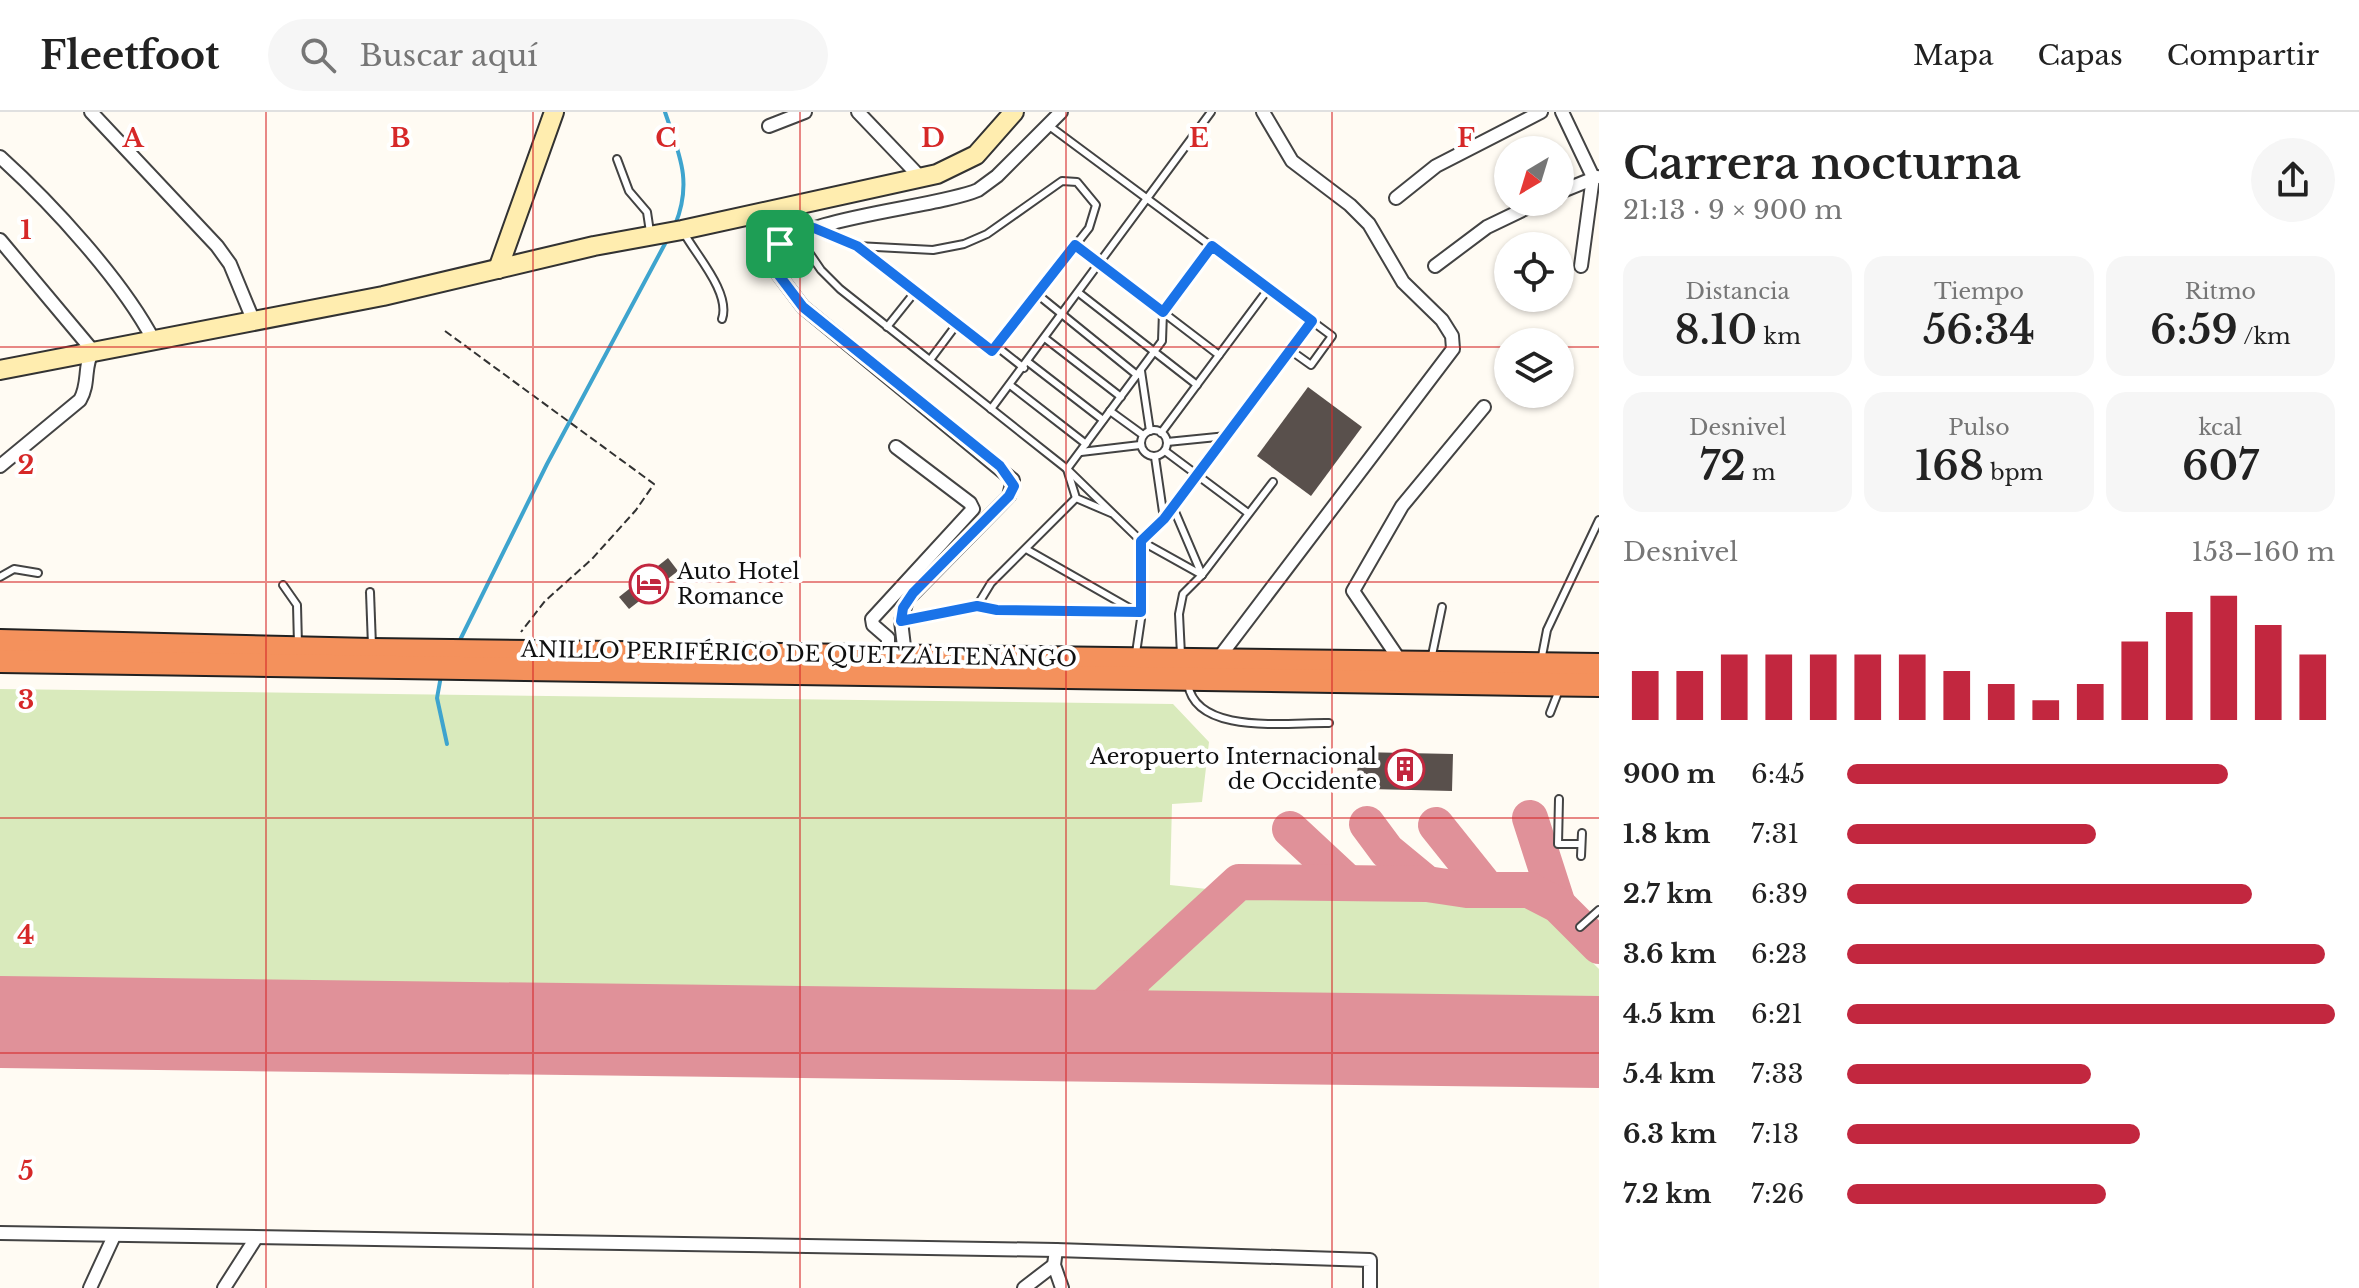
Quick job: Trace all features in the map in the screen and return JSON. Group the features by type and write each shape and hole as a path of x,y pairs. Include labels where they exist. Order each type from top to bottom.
{"highway":[{"name":"ANILLO PERIFÉRICO DE QUETZALTENANGO","path":"0,641 372,650 454,656 1188,680 1599,685"},
{"name":"ANILLO PERIFÉRICO DE QUETZALTENANGO","path":"0,661 424,668 454,656 512,651 1599,665"}],"street":[{"path":"91,112 217,246 230,264 254,322"},
{"path":"498,269 554,112"},
{"path":"769,126 805,112"},
{"path":"858,112 921,178"},
{"path":"0,370 254,322 921,178 953,168 976,155 1014,112"},
{"path":"897,655 907,600 1009,496 1013,480 1000,466 819,322 789,292 774,261 780,244 796,234 978,190 1061,112"},
{"path":"1218,659 1453,349 1452,336 1442,320 1403,282 1369,224 1350,205 1292,161 1263,112"},
{"path":"1396,198 1436,166 1541,112"},
{"path":"1562,112 1596,177 1581,266"},
{"path":"0,157 74,234 144,322 154,341"},
{"path":"1574,186 1596,177"},
{"path":"1435,266 1473,236 1512,216"},
{"path":"0,240 93,351"},
{"path":"0,466 80,400 87,386 87,360 93,351"},
{"path":"1401,662 1353,591 1402,506 1484,407"},
{"path":"896,447 970,503 973,509 872,619 873,625 888,638 897,655"},
{"path":"0,1233 1056,1250 1370,1260 1370,1288"},
{"path":"90,1288 114,1236"},
{"path":"224,1288 256,1238"},
{"path":"1056,1250 1054,1265 1062,1288"},
{"path":"1024,1288 1054,1265"}],"lane":[{"path":"991,409 1046,339 1211,112"},
{"path":"1048,125 1332,336 1311,365 1290,350"},
{"path":"617,159 626,187 647,212 654,235"},
{"path":"814,228 857,246 992,351 1094,220 1096,205 1086,189 1069,180 1053,184 987,234 964,244 933,250 857,246"},
{"path":"682,230 717,289 724,310 722,319"},
{"path":"796,234 829,280 1067,469 1141,541 1202,575"},
{"path":"1075,245 1219,355"},
{"path":"1067,469 1155,351 1165,335 1163,312 1212,246"},
{"path":"1161,433 1269,288"},
{"path":"887,327 915,292"},
{"path":"1079,293 1197,385"},
{"path":"1037,294 1139,372 1147,433 1140,445"},
{"path":"1135,657 1141,541 1164,519 1312,321"},
{"path":"930,360 957,324"},
{"path":"1046,339 1121,397"},
{"path":"996,346 1103,420"},
{"path":"1010,385 1086,444"},
{"path":"1110,411 1147,433 1161,433"},
{"path":"1155,457 1165,451 1167,442 1161,433"},
{"path":"1167,442 1227,436"},
{"path":"1081,452 1140,445"},
{"path":"1140,445 1144,453 1155,457"},
{"path":"1165,451 1248,513"},
{"path":"1155,457 1164,519"},
{"path":"1067,469 1076,498 1118,516"},
{"path":"1181,658 1179,614 1183,594 1202,575 1273,482"},
{"path":"977,606 991,583 1076,498"},
{"path":"1173,507 1202,575"},
{"path":"1541,664 1547,630 1599,520"},
{"path":"1026,549 1138,612"},
{"path":"0,577 14,569 38,573"},
{"path":"283,585 297,605 298,649"},
{"path":"370,592 372,650"},
{"path":"901,621 977,606 997,610 1138,612"},
{"path":"1430,663 1442,607"},
{"path":"1188,680 1193,700 1218,718 1329,723"},
{"path":"1550,713 1559,685"},
{"path":"1559,799 1558,844 1581,844"},
{"path":"1581,856 1582,833"},
{"path":"1580,927 1599,910"}],"path":[{"path":"445,331 654,484 592,559 539,608 512,651"}],"green space":[{"path":"0,689 1173,704 1209,742 1202,802 1172,804 1170,885 1207,889 1098,999 1081,1011 1049,1014 0,999"},
{"path":"1259,898 1520,903 1553,922 1599,969 1599,1022 1165,1016 1153,1010 1146,998 1150,988 1183,947 1234,905"}],"building":[{"path":"1308,387 1362,427 1311,496 1257,456"},
{"name":"Auto Hotel Romance","path":"668,558 678,571 629,609 619,597"},
{"name":"Aeropuerto Internacional de Occidente","path":"1358,752 1453,754 1452,791 1370,789 1370,785 1357,784"}],"waterway":[{"path":"665,112 682,168 683,195 675,225"},
{"path":"458,644 547,464 667,240"},
{"path":"441,676 437,698 447,744"}],"taxiway":[{"path":"1530,818 1558,905"},
{"path":"1367,824 1387,851 1427,884"},
{"path":"1436,825 1488,890"},
{"path":"1290,829 1347,882"},
{"path":"1011,1035 1053,1032 1090,1019 1239,882 1427,884 1467,890 1529,890 1558,905 1599,946"},
{"path":"1132,983 1123,1003 1129,1018 1148,1031 1172,1036"}],"runway":[{"path":"0,1022 1599,1042"}],"place":[{"name":"Auto Hotel Romance","path":"649,584"},
{"name":"Aeropuerto Internacional de Occidente","path":"1405,769"}],"route":[{"path":"814,228 857,246 992,351 1075,245 1163,312 1212,246 1312,321 1164,519 1141,541 1141,612 997,610 977,606 901,621 907,600 1013,492 1013,480 1000,466 803,307 778,274 774,261 780,244 786,238 814,228"}]}
